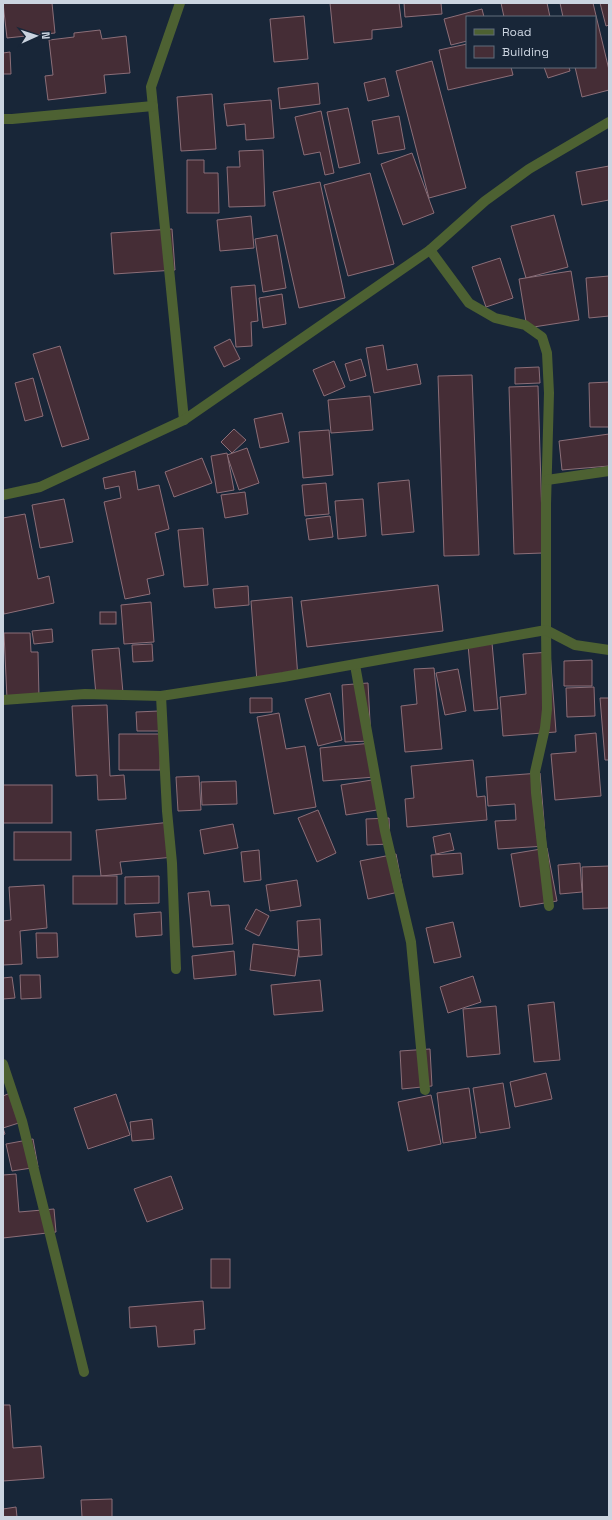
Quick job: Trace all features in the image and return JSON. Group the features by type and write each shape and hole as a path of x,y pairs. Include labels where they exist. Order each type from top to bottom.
{"street":[{"path":"180,3 151,87 184,420"},
{"path":"3,119 153,106"},
{"path":"3,495 40,486 184,420 430,250 485,201 529,168 609,122"},
{"path":"430,250 469,303 495,318 525,325 542,337 547,353 549,393 546,630 547,709 545,728 535,772 549,906"},
{"path":"547,480 609,471"},
{"path":"3,700 85,694 161,696 355,665 546,630 575,645 609,650"},
{"path":"355,665 385,830 411,942 425,1090"},
{"path":"161,696 167,811 172,863 176,969"},
{"path":"3,1064 22,1121 84,1372"}],"building":[{"path":"3,3 52,3 55,33 7,38"},
{"path":"330,3 399,3 402,27 372,30 372,39 334,43"},
{"path":"404,3 441,3 442,14 405,17"},
{"path":"501,3 547,3 550,16 504,16"},
{"path":"560,3 593,3 609,70 609,90 582,97 575,68 596,68 596,16 563,16"},
{"path":"600,3 609,3 609,25 606,26"},
{"path":"482,9 484,16 466,16 466,41 451,45 444,19"},
{"path":"304,16 308,59 274,62 270,19"},
{"path":"100,30 102,39 126,36 130,73 104,75 106,93 48,100 45,76 53,75 49,40 74,37 74,33"},
{"path":"466,44 466,68 511,68 513,75 448,90 439,50"},
{"path":"10,52 11,74 3,74 3,53"},
{"path":"432,61 466,188 429,198 396,71"},
{"path":"544,68 569,68 570,71 548,78"},
{"path":"385,78 389,96 368,101 364,83"},
{"path":"318,83 320,104 280,109 278,88"},
{"path":"212,94 216,149 181,151 177,97"},
{"path":"271,100 274,138 246,140 245,124 227,126 224,104"},
{"path":"348,108 360,163 339,168 327,112"},
{"path":"321,111 334,173 325,175 320,152 304,155 295,117"},
{"path":"399,116 405,149 378,154 372,121"},
{"path":"263,150 265,206 229,207 227,167 240,167 239,151"},
{"path":"412,153 434,213 403,225 381,164"},
{"path":"187,160 204,160 204,173 218,173 219,213 187,213"},
{"path":"609,166 609,200 582,205 576,172"},
{"path":"370,173 394,264 348,276 324,185"},
{"path":"320,182 345,298 299,308 273,192"},
{"path":"554,215 568,267 526,278 511,226"},
{"path":"251,216 254,248 220,251 217,220"},
{"path":"172,229 175,270 114,274 111,233"},
{"path":"277,235 286,288 263,292 255,239"},
{"path":"500,258 513,298 486,307 472,267"},
{"path":"571,271 579,320 527,328 519,279"},
{"path":"609,276 609,316 589,318 586,278"},
{"path":"255,285 258,321 251,322 252,346 236,347 231,287"},
{"path":"282,294 286,324 263,328 259,298"},
{"path":"230,339 240,359 224,367 214,347"},
{"path":"383,345 387,370 417,364 421,384 374,393 366,348"},
{"path":"60,346 89,439 62,447 33,354"},
{"path":"361,359 366,376 350,381 345,364"},
{"path":"334,361 345,387 324,396 313,370"},
{"path":"539,367 540,383 515,384 515,368"},
{"path":"472,375 479,555 444,556 438,376"},
{"path":"33,378 43,416 25,421 15,383"},
{"path":"609,382 609,427 590,427 589,383"},
{"path":"538,386 543,553 514,554 509,387"},
{"path":"370,396 373,430 331,433 328,400"},
{"path":"282,413 289,442 260,448 254,419"},
{"path":"234,429 246,440 232,453 221,442"},
{"path":"329,430 333,475 303,478 299,432"},
{"path":"609,434 609,466 562,470 559,441"},
{"path":"247,448 259,483 239,490 227,455"},
{"path":"227,453 234,490 217,493 211,456"},
{"path":"202,458 212,483 174,497 165,472"},
{"path":"135,471 138,490 159,485 169,529 155,533 164,575 147,579 150,594 125,599 104,502 121,498 119,486 105,489 103,478"},
{"path":"409,480 414,532 382,535 378,483"},
{"path":"326,483 329,514 305,516 302,485"},
{"path":"245,492 248,514 225,518 221,495"},
{"path":"64,499 73,542 40,548 32,505"},
{"path":"363,499 366,536 338,539 335,501"},
{"path":"25,514 38,579 49,576 54,603 4,614 3,518"},
{"path":"330,516 333,537 309,540 306,519"},
{"path":"203,528 208,585 184,587 178,530"},
{"path":"438,585 443,631 307,647 301,601"},
{"path":"248,586 249,605 215,608 213,589"},
{"path":"292,597 298,678 257,682 251,601"},
{"path":"151,602 154,642 124,644 121,605"},
{"path":"100,612 116,612 116,624 100,624"},
{"path":"52,629 53,642 34,644 32,631"},
{"path":"4,633 30,633 31,652 38,652 39,698 7,699"},
{"path":"492,643 498,709 474,711 468,645"},
{"path":"152,644 153,661 133,662 132,645"},
{"path":"119,648 123,693 96,695 92,650"},
{"path":"550,652 556,732 503,736 500,697 526,694 523,654"},
{"path":"592,660 592,686 564,686 564,661"},
{"path":"434,668 442,749 405,752 401,706 417,704 414,669"},
{"path":"458,669 466,711 445,715 436,673"},
{"path":"368,683 371,741 345,742 342,685"},
{"path":"594,687 595,716 567,717 566,688"},
{"path":"330,693 342,740 318,746 305,699"},
{"path":"250,698 272,698 272,712 250,713"},
{"path":"600,698 609,698 609,760 605,760"},
{"path":"107,705 110,776 124,775 126,799 98,800 97,775 76,776 72,706"},
{"path":"159,711 159,731 137,731 136,712"},
{"path":"279,713 286,749 305,746 316,807 274,814 257,717"},
{"path":"596,733 601,796 555,800 551,754 576,752 575,735"},
{"path":"119,734 161,734 160,770 119,770"},
{"path":"372,743 375,777 323,781 320,748"},
{"path":"473,760 477,797 485,796 487,820 407,827 405,799 414,798 411,766"},
{"path":"540,773 546,846 498,849 495,821 516,820 515,804 488,806 486,777"},
{"path":"199,776 201,810 178,811 176,777"},
{"path":"378,779 383,809 346,815 341,785"},
{"path":"236,781 237,804 202,805 201,782"},
{"path":"3,785 52,785 52,823 3,823"},
{"path":"318,810 336,853 317,862 298,818"},
{"path":"389,818 390,844 367,845 366,819"},
{"path":"171,822 174,857 120,862 122,874 101,876 96,830"},
{"path":"233,824 238,848 204,854 200,830"},
{"path":"14,832 71,832 71,860 14,860"},
{"path":"450,833 454,850 436,854 433,837"},
{"path":"547,848 557,901 520,907 511,854"},
{"path":"259,850 261,880 244,882 241,852"},
{"path":"461,853 463,874 433,877 431,855"},
{"path":"396,854 403,891 368,899 360,861"},
{"path":"580,863 582,892 560,894 558,865"},
{"path":"609,866 609,908 583,909 582,867"},
{"path":"73,876 117,876 117,904 73,904"},
{"path":"159,876 159,903 125,904 125,877"},
{"path":"297,880 301,906 270,911 266,885"},
{"path":"44,885 47,928 20,931 22,964 3,965 3,921 11,920 9,887"},
{"path":"209,891 211,906 229,905 233,944 193,947 188,893"},
{"path":"256,909 269,916 259,936 245,929"},
{"path":"161,912 162,935 136,937 134,914"},
{"path":"320,919 322,955 299,957 297,921"},
{"path":"453,922 461,957 434,963 426,928"},
{"path":"36,933 57,933 58,957 37,958"},
{"path":"253,944 299,950 295,976 250,970"},
{"path":"234,951 236,975 194,979 192,956"},
{"path":"20,975 40,975 41,998 21,999"},
{"path":"473,976 481,1002 448,1013 440,987"},
{"path":"12,977 15,998 3,999 3,978"},
{"path":"320,980 323,1011 274,1015 271,985"},
{"path":"554,1002 560,1060 534,1062 528,1005"},
{"path":"496,1006 500,1054 467,1057 463,1009"},
{"path":"430,1049 432,1086 402,1089 400,1051"},
{"path":"546,1073 552,1099 515,1107 510,1082"},
{"path":"503,1083 510,1128 480,1133 473,1088"},
{"path":"469,1088 476,1138 443,1143 437,1093"},
{"path":"15,1091 25,1121 3,1128 3,1096"},
{"path":"116,1094 130,1135 88,1149 74,1108"},
{"path":"431,1095 441,1144 408,1151 398,1102"},
{"path":"152,1119 154,1139 132,1141 130,1122"},
{"path":"33,1139 38,1167 12,1171 6,1144"},
{"path":"16,1174 19,1212 54,1209 56,1232 3,1238 3,1175"},
{"path":"171,1176 183,1209 147,1222 134,1189"},
{"path":"211,1259 230,1259 230,1288 211,1288"},
{"path":"203,1301 205,1329 194,1330 195,1344 158,1347 156,1326 130,1328 129,1307"},
{"path":"3,1405 10,1405 13,1448 41,1446 44,1478 3,1481"},
{"path":"112,1499 112,1517 82,1517 81,1500"},
{"path":"16,1507 17,1517 3,1517 3,1509"}]}
